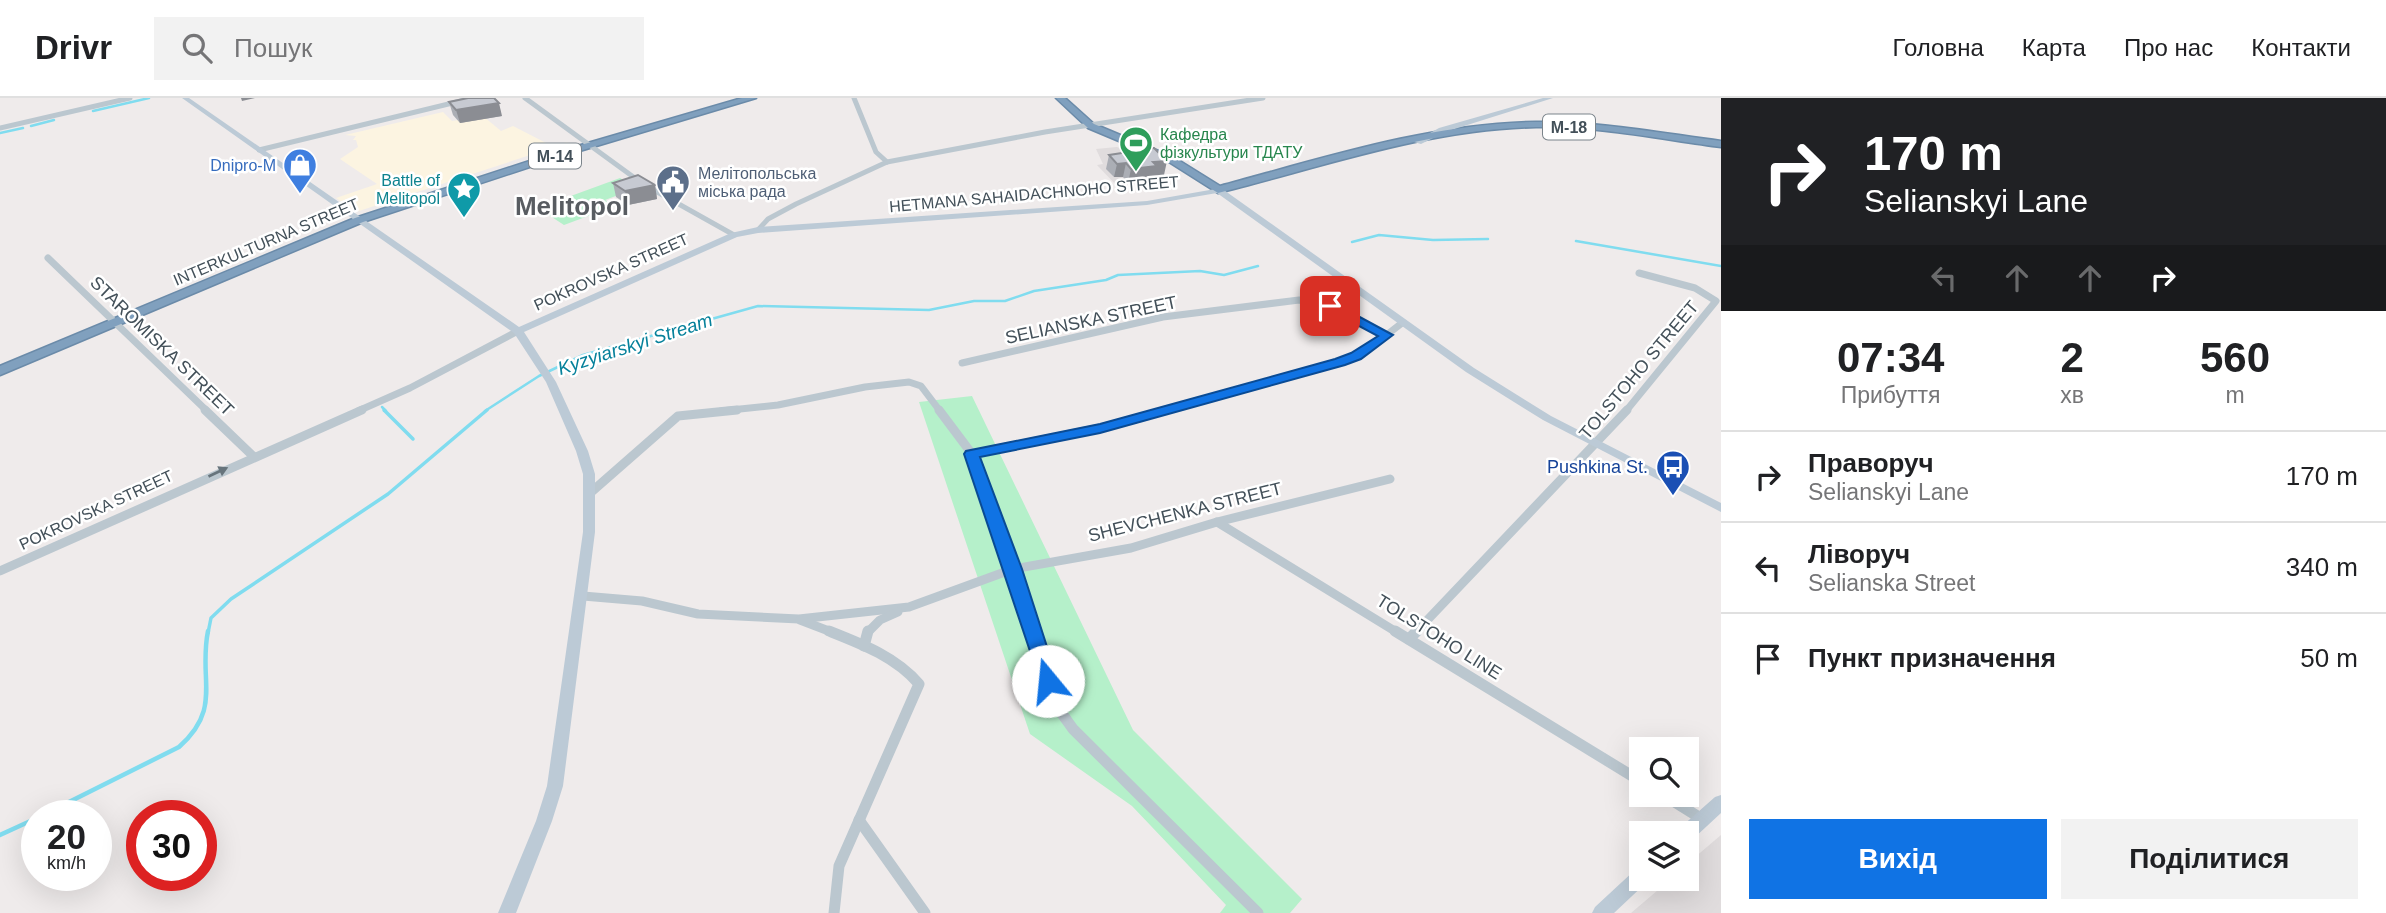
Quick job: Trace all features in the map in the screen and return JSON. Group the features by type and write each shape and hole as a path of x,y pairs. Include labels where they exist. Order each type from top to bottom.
{"highway":[{"name":"INTERKULTURNA STREET","path":"0,371 359,220 587,146 752,98"},
{"path":"1060,98 1091,125 1172,160 1218,190"},
{"name":"М-18","path":"1418,142 1510,126 1535,125 1721,144"},
{"name":"HETMANA SAHAIDACHNOHO STREET","path":"1218,190 1345,156 1418,142"}],"main road":[{"path":"186,98 518,331 547,375 582,451 589,474 583,596 555,786 507,913"},
{"name":"HETMANA SAHAIDACHNOHO STREET","path":"1418,142 1442,130 1550,98"},
{"path":"1218,190 1402,323 1547,418 1721,508"},
{"name":"HETMANA SAHAIDACHNOHO STREET","path":"758,230 1147,203 1218,190"},
{"name":"POKROVSKA STREET","path":"518,331 734,235 758,230"},
{"path":"1699,822 1721,802"},
{"path":"1601,913 1629,887"}],"street":[{"path":"0,128 130,98"},
{"path":"259,150 473,98"},
{"path":"525,98 587,146 643,184 734,235"},
{"path":"854,98 876,152 887,162"},
{"name":"POKROVSKA STREET","path":"758,230 768,219 796,204 887,162 1091,125 1262,98"},
{"name":"STAROMISKA STREET","path":"48,258 253,456"},
{"name":"TOLSTOHO STREET","path":"1409,639 1598,444 1716,300 1696,288 1639,274"},
{"name":"SELIANSKA STREET","path":"962,363 1163,317 1286,301 1316,301 1387,335"},
{"path":"972,454 1100,428 1340,362 1356,356 1402,323"},
{"name":"POKROVSKA STREET","path":"0,571 410,388 518,331"},
{"path":"589,494 678,416 778,405 876,385 909,382 921,386 972,454 1013,569 1055,704 1067,720 1258,913"},
{"name":"SHEVCHENKA STREET","path":"864,646 863,638 876,623 909,607 1013,569 1131,548 1217,522 1391,479"},
{"name":"TOLSTOHO LINE","path":"1217,522 1629,774"},
{"name":"SHEVCHENKA STREET","path":"583,596 642,601 698,614 799,619 909,607"},
{"path":"799,619 864,646 912,673 919,684 839,866 834,913"},
{"path":"1683,807 1702,819"},
{"path":"859,820 925,913"}],"shaded area":[{"path":"443,112 452,121 483,116 501,131 513,126 550,145 570,142 356,212 336,198 377,184 340,159 358,147 356,140 353,140 356,136 345,135"},
{"path":"1117,147 1151,162 1170,180 1117,186 1097,165 1103,164 1096,149"},
{"path":"1721,835 1721,913 1631,913 1657,891 1699,891 1699,854"}],"green space":[{"path":"620,178 637,188 605,200 615,206 564,225 538,208"},
{"path":"972,396 1133,730 1302,899 1290,913 1220,913 1226,905 1132,806 1030,734 919,402"}],"building":[{"path":"468,98 494,98 499,103 456,110 449,102"},
{"path":"1154,148 1167,161 1153,162 1157,166 1131,169 1126,163 1117,164 1109,155"},
{"path":"638,175 655,185 625,191 613,183"}],"waterway":[{"path":"93,111 149,98"},
{"path":"31,126 54,120"},
{"path":"0,133 23,128"},
{"name":"Kyzyiarskyi Stream","path":"1352,242 1379,235 1433,240 1488,239"},
{"name":"Kyzyiarskyi Stream","path":"1576,241 1721,266"},
{"name":"Kyzyiarskyi Stream","path":"485,411 539,376 583,355 758,306 929,310 974,301 1005,301 1034,291 1106,280 1118,275 1200,271 1224,275 1258,266"},
{"path":"382,407 386,411"},
{"path":"384,410 413,439"},
{"name":"Kyzyiarskyi Stream","path":"208,633 211,618 231,599 388,494 487,410"},
{"name":"Kyzyiarskyi Stream","path":"73,800 179,747 192,733 205,706 208,631"},
{"name":"Kyzyiarskyi Stream","path":"0,835 21,825"}],"place":[{"name":"Кафедра фізкультури ТДАТУ","path":"1136,173"},
{"name":"Dnipro-M","path":"300,195"},
{"name":"Мелітопольська міська рада","path":"673,212"},
{"name":"Battle of Melitopol","path":"464,219"},
{"name":"Pushkina St.","path":"1673,497"}],"district":[{"name":"Melitopol","path":"572,206"}],"route":[{"path":"1048,681 1013,569 972,454 1100,428 1340,362 1356,356 1387,335 1330,306"}]}
